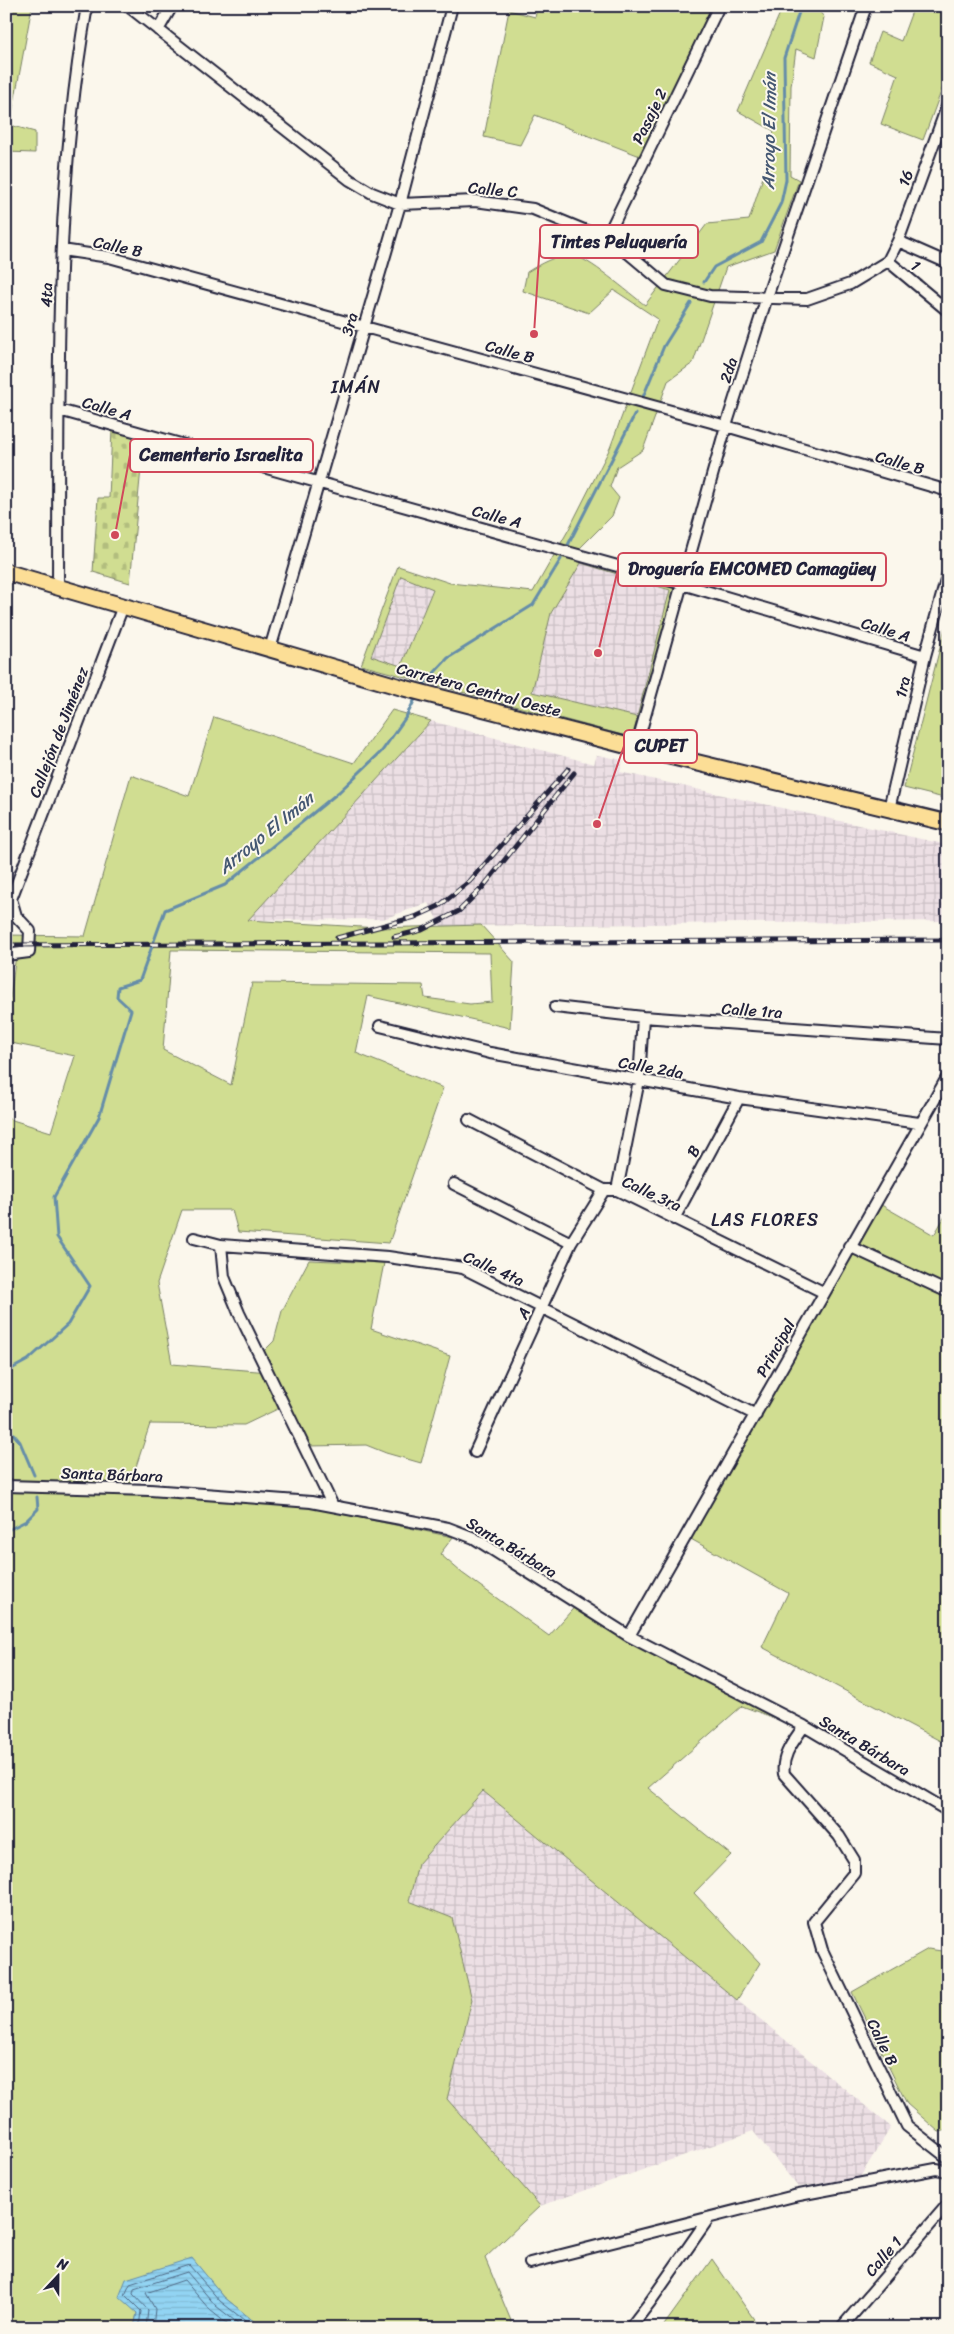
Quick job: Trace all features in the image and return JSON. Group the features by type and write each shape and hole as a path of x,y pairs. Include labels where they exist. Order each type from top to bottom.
{"main road":[{"name":"Carretera Central Oeste","path":"6,572 404,688 636,748 948,823"}],"street":[{"name":"4ta","path":"58,586 62,250 75,76 87,6"},
{"name":"Calle C","path":"128,6 350,180 372,193 400,204 475,200 532,208 606,239 628,253 666,284 710,296 807,298 850,284 888,261"},
{"path":"158,30 172,6"},
{"name":"3ra","path":"270,649 400,204 452,6"},
{"name":"Pasaje 2","path":"606,239 719,6"},
{"name":"2da","path":"636,748 726,426 767,297 866,6"},
{"name":"16","path":"888,261 898,241 948,104"},
{"path":"898,241 948,263"},
{"name":"Calle B","path":"62,250 109,257 364,326 726,426 948,491"},
{"name":"1","path":"888,261 948,311"},
{"name":"Calle A","path":"59,410 682,584 925,656"},
{"name":"1ra","path":"889,809 925,656 948,573"},
{"name":"Callejón de Jiménez","path":"6,955 29,952 30,931 16,916 11,899 124,606"},
{"name":"Calle 1ra","path":"555,1006 643,1017 948,1039"},
{"path":"617,1190 639,1080 643,1017"},
{"name":"Calle 2da","path":"380,1026 490,1053 739,1098 919,1123"},
{"name":"Principal","path":"629,1636 756,1415 919,1123 948,1076"},
{"name":"B","path":"674,1219 739,1098"},
{"name":"Calle 3ra","path":"469,1120 604,1190 617,1190 823,1292"},
{"path":"454,1184 571,1243"},
{"name":"A","path":"475,1452 571,1243 604,1190"},
{"name":"Calle 4ta","path":"194,1238 221,1245 388,1257 464,1268 756,1415"},
{"path":"221,1245 224,1277 238,1313 333,1506"},
{"path":"849,1246 948,1292"},
{"name":"Santa Bárbara","path":"6,1486 150,1490 311,1502 448,1528 474,1538 629,1636 804,1726 948,1811"},
{"name":"Calle B","path":"804,1726 787,1752 783,1765 784,1774 839,1836 854,1860 854,1873 814,1922 822,1950 907,2126 948,2158"},
{"path":"530,2263 794,2196 936,2169 948,2171"},
{"name":"Calle 1","path":"841,2328 948,2204"},
{"path":"630,2328 708,2219"}],"shaded area":[{"path":"581,563 671,590 637,717 532,692 551,613"},
{"path":"401,575 433,588 401,666 371,656"},
{"path":"431,721 594,764 597,755 623,760 620,772 948,845 948,921 441,926 428,903 383,919 247,920"},
{"path":"483,1791 891,2127 860,2177 798,2187 753,2131 540,2206 447,2099 472,2000 409,1901 418,1864"}],"green space":[{"path":"6,6 32,6 10,125 35,132 35,153 6,152"},
{"path":"538,6 712,6 640,156 535,115 520,145 484,137 509,10 535,17"},
{"path":"783,6 819,6 818,10 824,17 816,57 796,49 791,86 790,175 799,180 774,250 726,267 693,363 668,381 643,450 617,467 610,487 619,498 612,516 579,549 684,581 641,740 361,665 398,566 450,583 533,592 569,529 610,448 658,319 614,290 589,313 523,291 527,272 553,258 571,255 597,268 645,305 707,224 749,220 764,174 774,131 738,111","holes":["581,563 670,590 637,717 532,692 551,613","401,576 433,589 401,666 371,656"]},
{"path":"914,6 948,6 948,73 923,140 881,124 898,75 869,62 880,32 901,41"},
{"path":"112,429 144,437 130,583 93,572 98,498 109,498"},
{"path":"945,628 948,629 948,799 904,788"},
{"path":"392,710 431,721 248,920 378,928 481,925 514,962 510,1028 368,996 356,1053 443,1088 389,1243 238,1232 232,1210 182,1210 157,1283 172,1364 269,1372 260,1355 274,1341 282,1311 309,1260 384,1263 371,1329 450,1356 421,1463 366,1445 308,1446 288,1404 244,1425 150,1424 128,1491 308,1507 453,1537 440,1554 462,1573 549,1636 578,1603 793,1725 742,1706 648,1788 731,1855 694,1893 760,1963 737,2000 483,1791 418,1864 409,1901 452,1918 472,2000 447,2099 540,2206 485,2258 514,2328 262,2328 224,2297 191,2258 137,2313 134,2328 6,2328 6,1118 51,1132 75,1056 6,1042 6,999 10,998 16,955 6,956 6,935 85,936 131,775 189,796 214,717 354,763","holes":["171,950 490,953 492,1002 470,1004 425,998 423,985 252,983 231,1085 163,1050"]},
{"path":"876,1202 934,1235 948,1211 948,1745 762,1647 788,1593 689,1538"},
{"path":"928,1949 948,1952 948,2130 939,2132 907,2104 852,1992"},
{"path":"712,2259 760,2328 662,2328"}],"water":[{"path":"192,2258 224,2297 262,2328 134,2328 137,2313 119,2297 126,2279"}],"waterway":[{"name":"Arroyo El Imán","path":"704,282 714,267 761,242 781,203 786,180 784,58 801,6"},
{"name":"Arroyo El Imán","path":"643,397 664,346 691,303"},
{"name":"Arroyo El Imán","path":"568,545 635,414"},
{"name":"Arroyo El Imán","path":"421,687 448,658 533,605 561,559"},
{"name":"Arroyo El Imán","path":"6,1372 28,1360 68,1324 90,1286 57,1237 54,1197 99,1117 131,1010 117,997 118,987 140,980 165,910 225,885 339,792 382,751 406,717 417,695"},
{"name":"Arroyo El Imán","path":"6,1425 20,1442 34,1475"},
{"name":"Arroyo El Imán","path":"6,1531 26,1521 38,1509 37,1497"}],"railway":[{"path":"337,938 415,917 439,906 470,881 568,769"},
{"path":"394,937 422,930 459,911 483,887 574,773"},
{"path":"6,945 948,940"}],"place":[{"name":"Tintes Peluquería","path":"534,334"},
{"name":"Cementerio Israelita","path":"115,535"},
{"name":"Droguería EMCOMED Camagüey","path":"598,653"},
{"name":"CUPET","path":"597,824"}],"district":[{"name":"IMÁN","path":"356,387"},
{"name":"LAS FLORES","path":"765,1220"}]}
